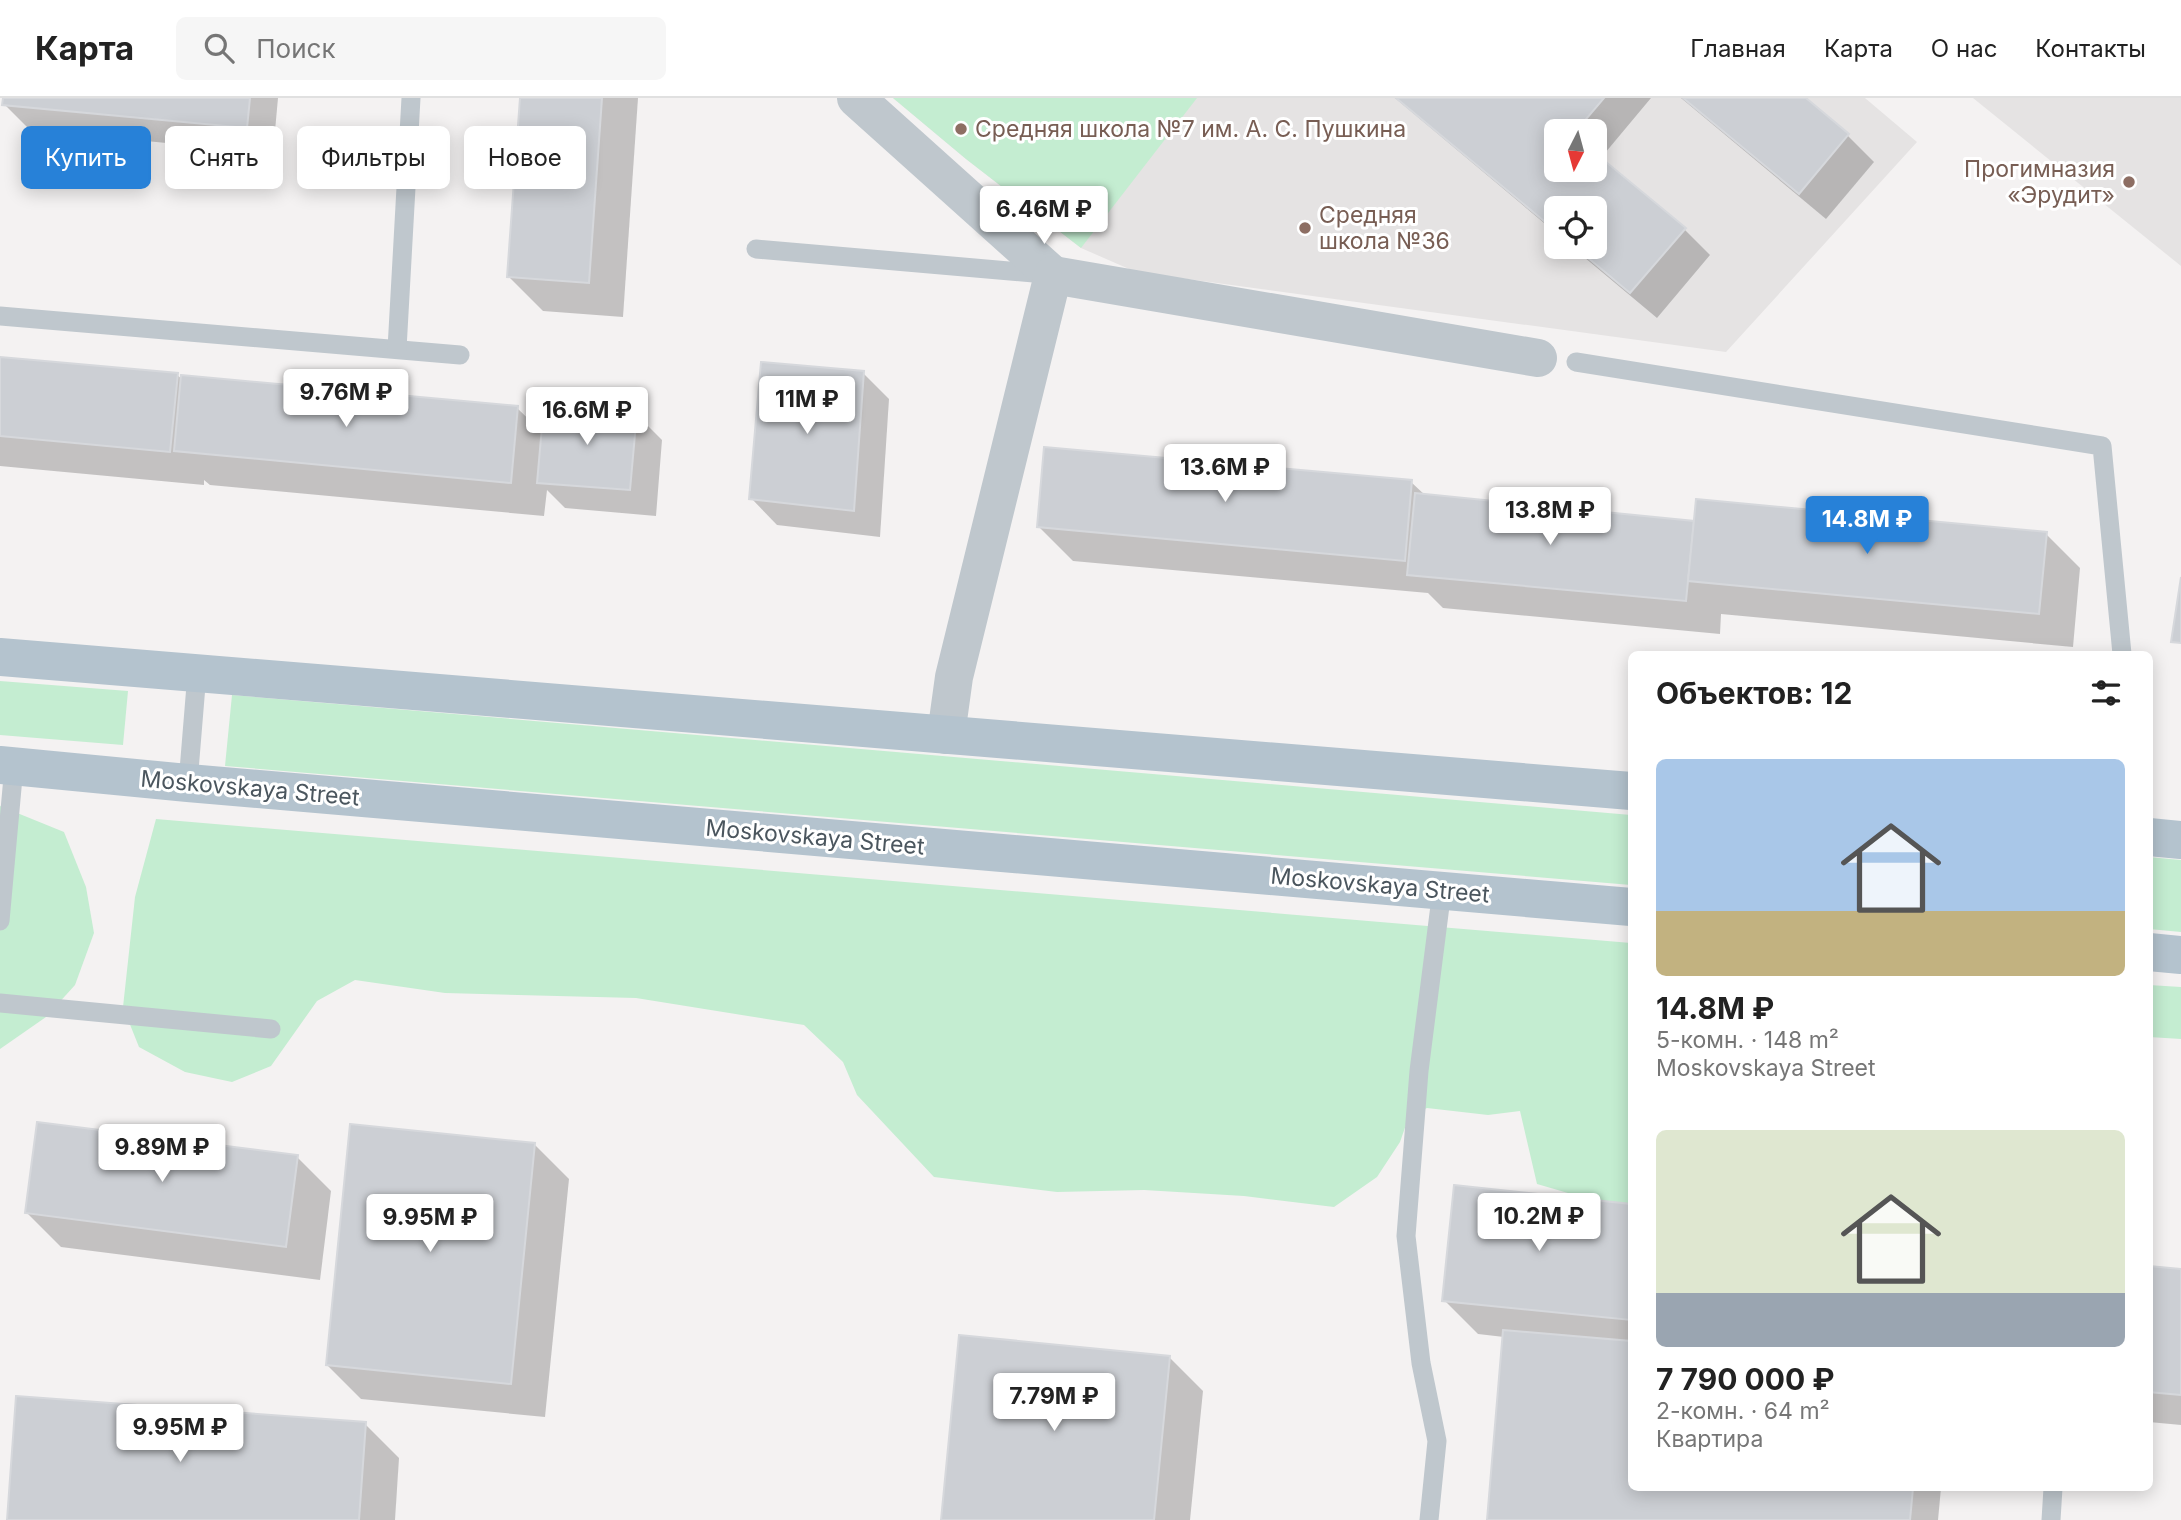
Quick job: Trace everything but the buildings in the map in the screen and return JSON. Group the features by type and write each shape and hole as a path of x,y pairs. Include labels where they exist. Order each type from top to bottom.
{"main road":[{"path":"0,657 1628,791"},
{"name":"Moskovskaya Street","path":"7,766 1628,906"},
{"path":"2153,837 2181,840"},
{"path":"2153,952 2181,955"}],"street":[{"path":"856,98 1053,275 1538,358"},
{"path":"946,735 954,677 1053,275"}],"lane":[{"path":"397,349 411,98"},
{"path":"756,249 1053,275"},
{"path":"0,316 460,355"},
{"path":"1576,362 2102,446 2122,651"},
{"path":"188,783 197,673"},
{"path":"0,921 7,766"},
{"path":"1429,1520 1437,1441 1421,1363 1406,1236 1419,1071 1442,890"},
{"path":"0,1003 271,1029"},
{"path":"2051,1520 2053,1491"}],"shaded area":[{"name":"Средняя школа №36","path":"893,98 1865,98 1917,142 1726,352 1136,272 1081,248 966,159"},
{"name":"Прогимназия «Эрудит»","path":"1973,98 2181,98 2181,266"}],"green space":[{"path":"893,98 1197,98 1081,248 966,159"},
{"path":"0,681 128,691 123,745 0,735"},
{"path":"232,695 1628,815 1628,885 225,766"},
{"path":"0,806 64,832 86,887 94,933 75,985 46,1017 0,1049"},
{"path":"156,819 1628,943 1628,1205 1599,1202 1537,1184 1520,1111 1488,1115 1427,1108 1409,1116 1400,1142 1377,1177 1334,1207 1244,1196 1144,1190 1057,1192 934,1177 857,1095 843,1062 804,1025 636,998 445,993 355,980 317,1001 271,1066 232,1082 185,1072 139,1047 123,1007 135,897"},
{"path":"2153,857 2181,860 2181,932 2153,929"},
{"path":"2153,985 2181,987 2181,1039 2153,1037"}],"place":[{"name":"Средняя школа №7 им. А. С. Пушкина","path":"961,129"},
{"name":"Прогимназия «Эрудит»","path":"2129,182"},
{"name":"Средняя школа №36","path":"1305,228"}]}
